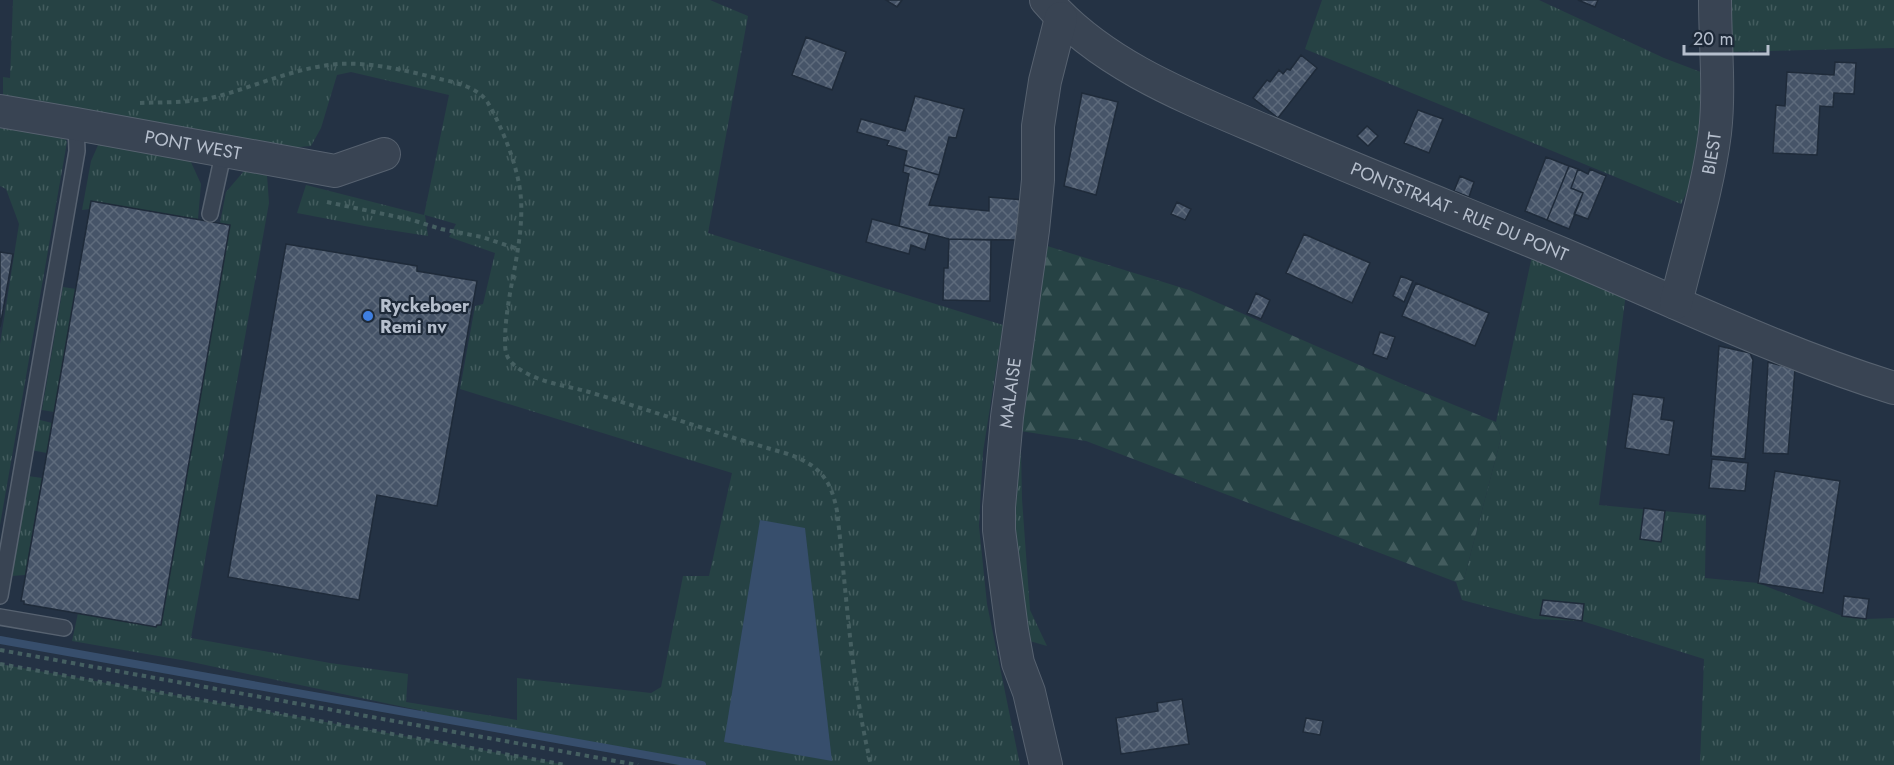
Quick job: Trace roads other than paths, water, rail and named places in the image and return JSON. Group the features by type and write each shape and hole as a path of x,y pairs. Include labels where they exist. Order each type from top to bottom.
{"street":[{"name":"BIEST","path":"1676,303 1704,189 1714,134 1718,82 1715,0"},
{"name":"PONTSTRAAT - RUE DU PONT","path":"1053,9 1091,42 1138,72 1201,105 1803,357 1894,388"},
{"name":"MALAISE","path":"1046,765 1029,692 1018,663 1000,540 999,507 1007,417 1034,230 1038,180 1038,126 1046,81 1053,9"},
{"name":"PONT WEST","path":"0,111 335,171 384,154"}],"lane":[{"path":"0,596 77,151 76,123"},
{"path":"210,214 224,150"},
{"path":"0,616 64,628"}],"water":[{"path":"760,520 805,528 832,761 724,742"}],"waterway":[{"path":"0,640 702,765"}],"place":[{"name":"Ryckeboer Remi nv","path":"368,316"}]}
